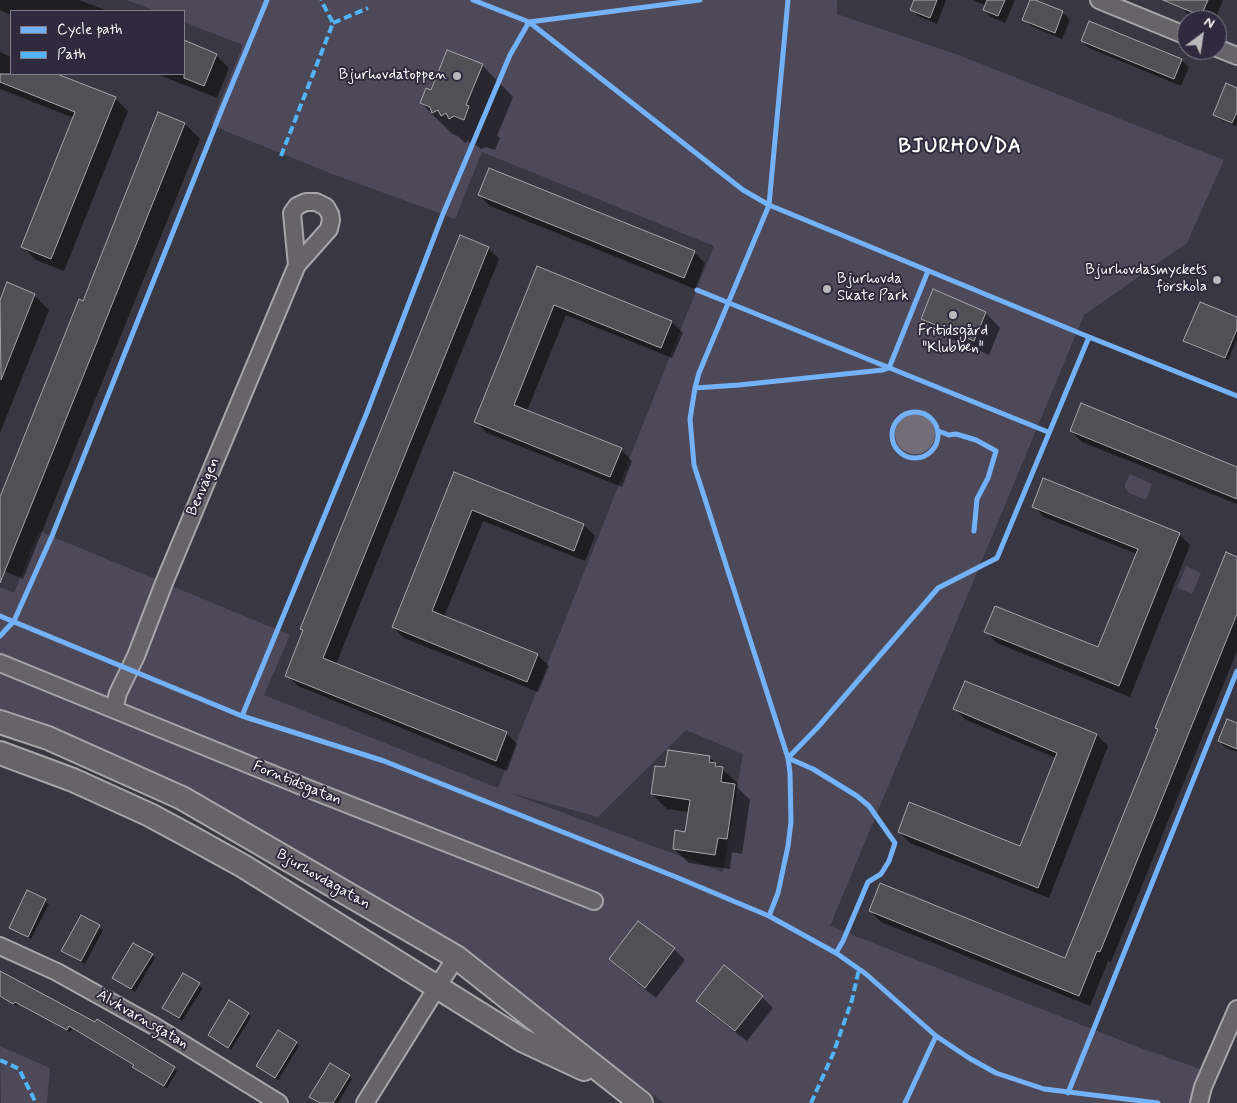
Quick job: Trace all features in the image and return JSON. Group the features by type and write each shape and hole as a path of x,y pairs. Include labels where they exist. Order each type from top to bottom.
{"main road":[{"name":"Bjurhovdagatan","path":"0,722 48,738 182,798 456,957 641,1103"},
{"name":"Bjurhovdagatan","path":"0,753 73,780 187,834 243,866 522,1040 619,1086"}],"street":[{"path":"1099,0 1177,32"},
{"name":"Benvägen","path":"114,710 118,693 136,656 164,583 297,265"},
{"name":"Forntidsgatan","path":"0,663 309,789 594,901"},
{"name":"Älvkvarnsgatan","path":"0,946 56,972 154,1026 259,1098 279,1103"},
{"path":"365,1103 456,957"},
{"path":"1199,1103 1203,1087 1237,1008"}],"shaded area":[{"path":"127,0 837,0 837,14 961,56 1224,160 1187,243 1084,315 830,926 1138,1047 1200,1069 1190,1103 664,1103 458,954 0,712 0,587 14,593 39,531 290,635 264,695 498,788 714,246 482,152 455,219 335,175 228,132 211,124 243,45 185,22 185,10 153,10","holes":["686,730 743,754 723,872 507,792 598,817"]},
{"path":"919,414 926,417 932,423 935,434 934,442 926,451 919,454 911,454 904,451 896,442 895,430 898,423 907,415"},
{"path":"1130,474 1152,484 1146,500 1129,493 1125,488"},
{"path":"1186,566 1201,573 1192,594 1177,588"},
{"path":"0,1046 50,1068 47,1103 1,1103"}],"building":[{"path":"914,0 937,0 930,18 910,10"},
{"path":"987,0 1005,0 998,16 983,10"},
{"path":"1030,0 1035,0 1063,11 1055,33 1022,20"},
{"path":"1163,0 1208,0 1204,10 1187,10"},
{"path":"1089,21 1177,57 1177,60 1182,60 1174,79 1081,41"},
{"path":"185,40 217,54 204,86 184,78"},
{"name":"Bjurhovdatoppen","path":"447,50 483,64 466,105 469,106 464,120 454,116 449,119 446,113 441,116 438,110 432,113 430,107 420,103 426,88 431,90"},
{"path":"0,74 60,75 116,97 51,259 21,247 75,112 0,82"},
{"path":"1226,83 1237,88 1237,112 1232,123 1213,115"},
{"path":"158,112 185,123 0,583 0,497 79,299 83,301"},
{"path":"489,168 695,251 684,278 478,195"},
{"path":"460,235 489,247 323,658 507,732 496,761 285,676 303,630 300,629"},
{"path":"537,266 672,321 661,348 554,305 514,405 622,448 610,477 474,422"},
{"path":"7,282 35,294 1,380 0,300"},
{"name":"Fritidsgård \"Klubben\"","path":"933,289 986,312 974,341 921,319"},
{"path":"1200,302 1237,317 1237,329 1225,358 1183,341"},
{"path":"1081,403 1237,467 1237,499 1070,431"},
{"path":"454,472 584,524 574,551 472,510 432,611 538,654 527,682 392,627"},
{"path":"1043,478 1180,533 1119,686 984,632 995,606 1098,647 1138,549 1032,507"},
{"path":"1226,552 1237,557 1237,614 1100,952 1097,951 1079,996 869,911 880,883 1065,958 1158,729 1155,728"},
{"path":"965,681 1097,734 1038,888 898,832 909,802 1020,846 1057,753 953,709"},
{"path":"1227,719 1237,723 1237,749 1218,741"},
{"path":"668,750 710,756 709,762 716,763 715,766 723,767 721,782 735,784 727,839 718,838 715,855 673,849 675,830 685,832 690,800 651,794 655,766 665,767"},
{"path":"27,890 46,899 28,937 9,928"},
{"path":"81,915 100,925 81,961 61,951"},
{"path":"638,921 675,948 645,988 609,959"},
{"path":"133,943 153,954 131,989 112,978"},
{"path":"724,965 763,996 735,1031 696,1001"},
{"path":"0,971 95,1022 97,1019 175,1067 164,1086 132,1067 134,1065 69,1026 67,1030 0,996"},
{"path":"183,973 200,983 179,1018 162,1008"},
{"path":"229,1000 249,1013 228,1048 208,1035"},
{"path":"278,1030 297,1042 275,1078 256,1066"},
{"path":"330,1063 350,1075 333,1103 320,1103 309,1097"}],"marked path":[{"path":"281,156 333,23 321,0"},
{"path":"333,23 368,8"},
{"path":"811,1103 833,1054 852,1000 859,969"},
{"path":"0,1060 19,1069 36,1103"}],"cycle path":[{"path":"0,636 14,621 52,536 267,0"},
{"path":"473,0 529,22 743,190 769,205 1237,396"},
{"path":"529,22 700,0"},
{"path":"769,916 778,893 791,822 788,758 694,465 690,419 699,373 769,205 788,0"},
{"path":"242,716 366,415 443,214 510,55 529,22"},
{"path":"695,388 739,385 889,368 928,271"},
{"path":"697,290 1048,432"},
{"path":"788,758 818,727 938,588 997,558 1089,337"},
{"path":"915,412 928,416 934,422 938,435 934,448 928,454 915,458 902,454 896,448 892,435 896,422 902,416 915,412"},
{"path":"938,431 976,440 996,451 988,478 977,499 974,531"},
{"path":"0,616 242,716 384,761 769,916 836,953 866,974 936,1036 996,1073 1044,1089 1158,1103"},
{"path":"1068,1093 1237,671"},
{"path":"788,758 813,769 857,796 869,806 895,843 889,861 881,874 868,882 836,953"},
{"path":"905,1103 936,1036"}],"place":[{"name":"Bjurhovdatoppen","path":"457,76"},
{"name":"Bjurhovdasmyckets förskola","path":"1217,280"},
{"name":"Bjurhovda Skate Park","path":"827,289"},
{"name":"Fritidsgård \"Klubben\"","path":"953,315"}],"district":[{"name":"BJURHOVDA","path":"960,148"}]}
